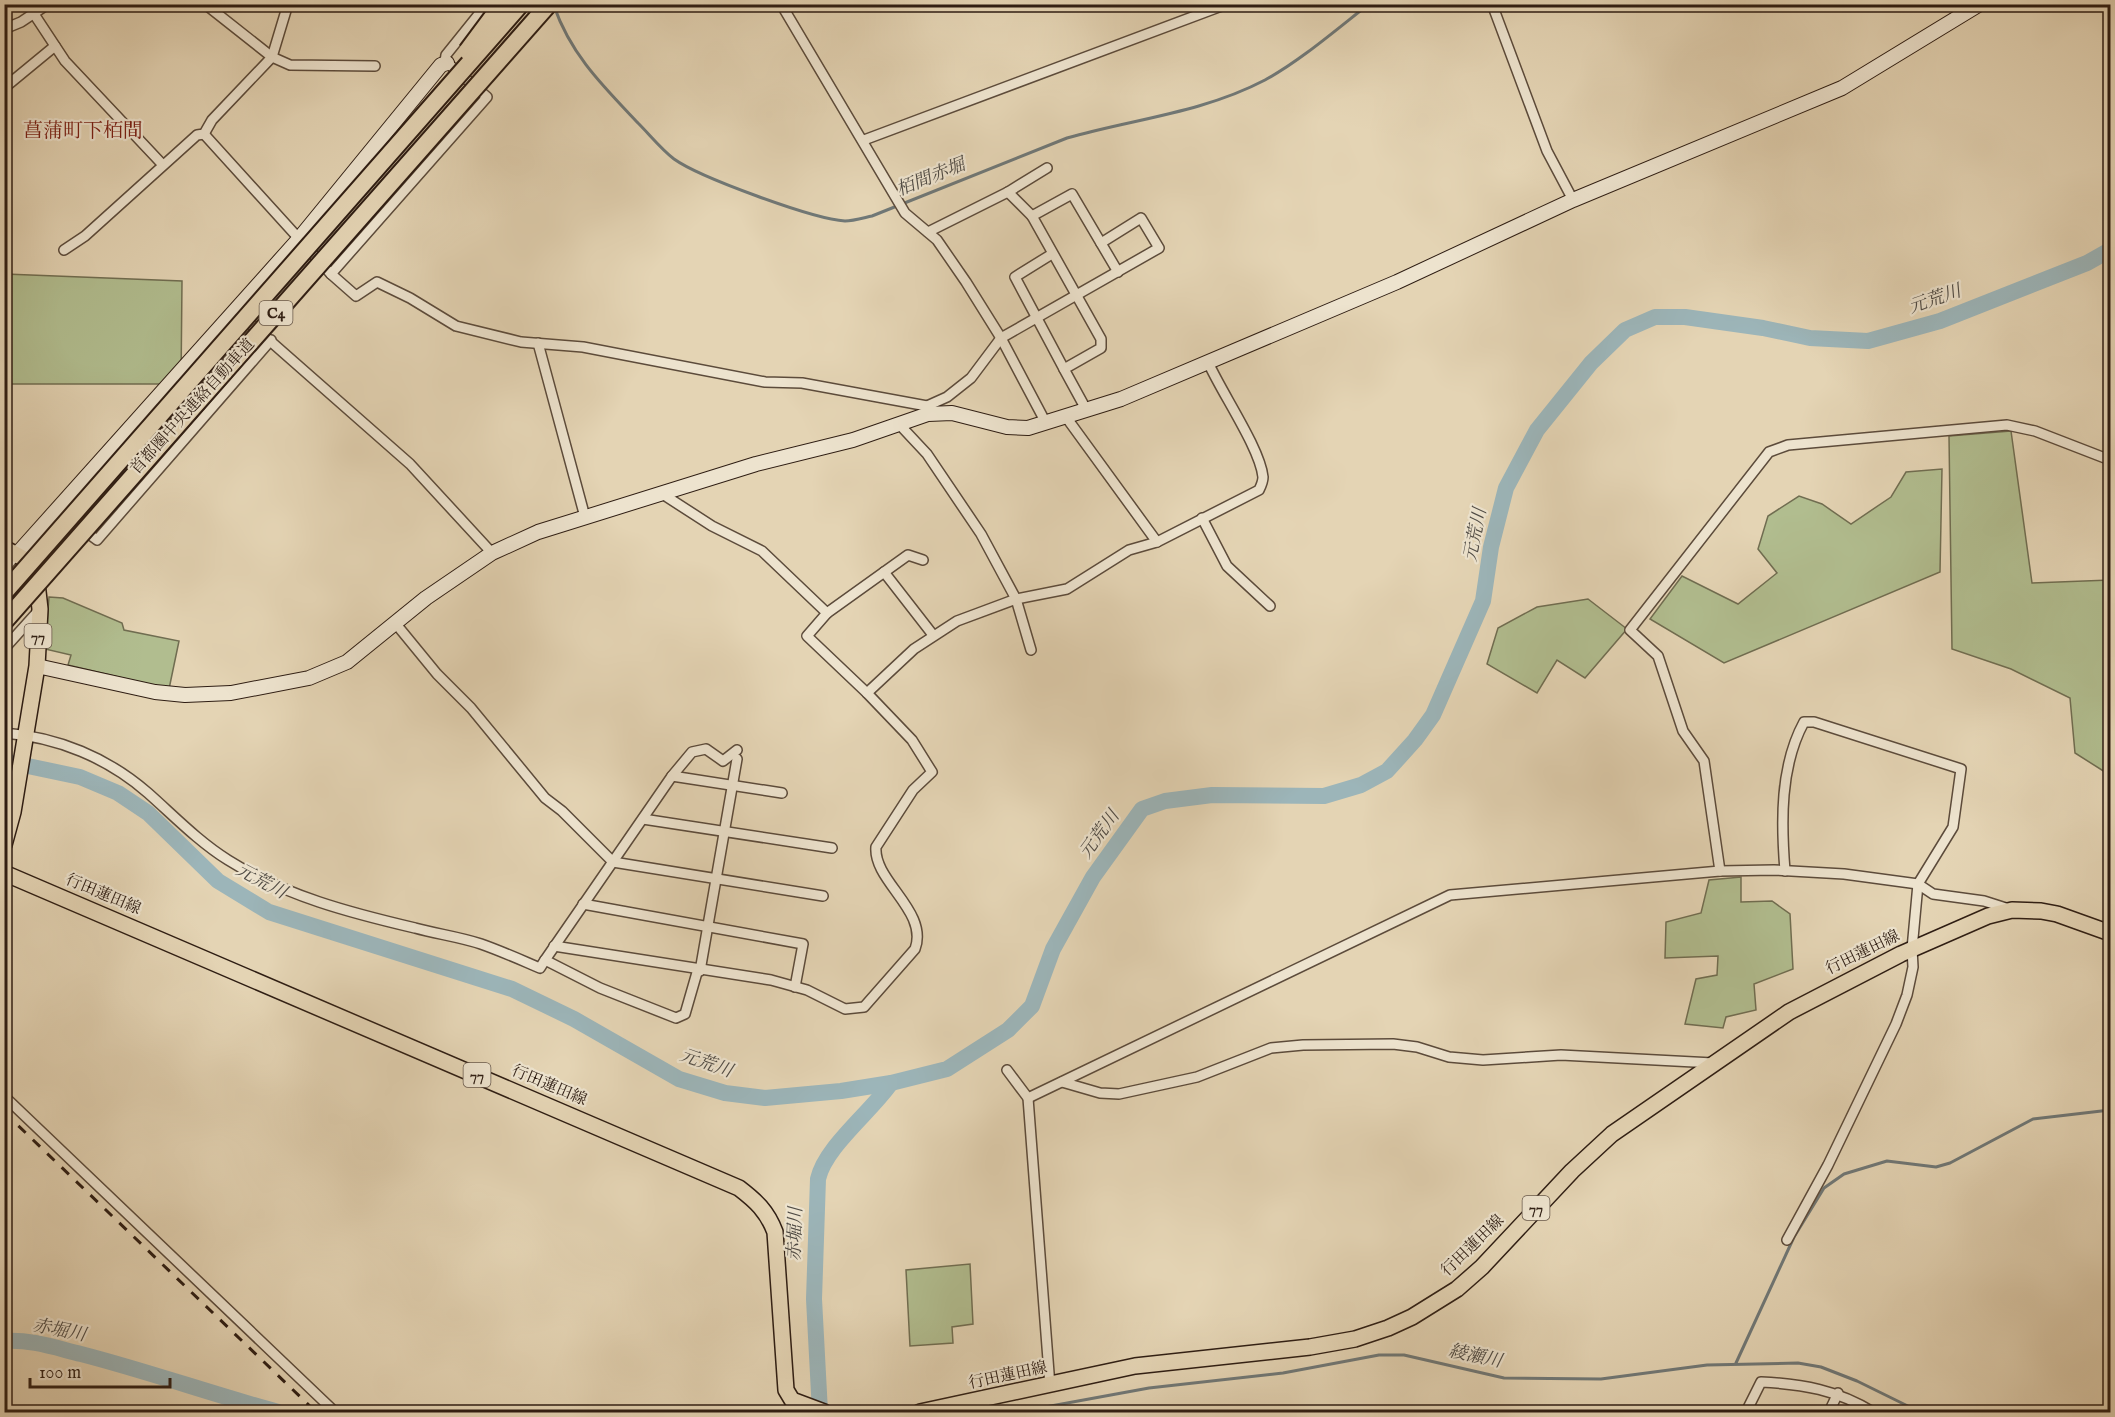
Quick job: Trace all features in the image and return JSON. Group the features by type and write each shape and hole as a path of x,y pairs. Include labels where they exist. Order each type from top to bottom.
{"highway":[{"path":"401,141 502,4"},
{"name":"首都圏中央連絡自動車道","path":"4,593 521,4"},
{"name":"首都圏中央連絡自動車道","path":"4,622 549,4"}],"main road":[{"name":"77","path":"4,845 19,782 37,666 40,609 36,574 28,561 11,551"},
{"name":"行田蓮田線","path":"4,873 739,1188 759,1203 769,1215 775,1232 784,1382 792,1400 824,1413"},
{"name":"行田蓮田線","path":"920,1413 1135,1366 1355,1340 1412,1317 1457,1289 1482,1267 1572,1171 1612,1134 1789,1012 1912,949 1988,916 2012,910 2049,913 2110,933"}],"street":[{"path":"4,29 48,4"},
{"path":"205,4 272,57 290,65 375,66"},
{"path":"204,134 212,120 272,57 288,4"},
{"path":"331,274 488,97 447,63 446,55 487,4"},
{"path":"782,4 905,213 937,240 1001,338 1046,423"},
{"path":"864,140 1227,4"},
{"path":"1491,4 1547,151 1573,200"},
{"path":"204,134 298,240 356,296 377,282 410,298 456,326 521,342 583,347 765,382 802,383 1019,428 1087,411 1208,362 1397,282 1573,200 1842,88 1980,4"},
{"path":"34,14 65,61 162,164"},
{"path":"4,88 55,46"},
{"path":"4,569 11,551 57,510 298,240 441,65 447,63"},
{"path":"64,250 85,236 162,164 197,135 204,134"},
{"path":"928,232 1008,192 1047,168"},
{"path":"1008,192 1032,216 1102,345 1064,369"},
{"path":"1032,216 1072,194 1118,272"},
{"path":"37,666 155,692 185,695 231,693 278,685 327,671 347,662 426,598 492,553 538,532 664,495 756,464 853,440 928,410 971,378 1001,338 1158,248 1141,218 1101,243"},
{"path":"1052,254 1015,277 1087,411"},
{"path":"235,310 410,464 492,553"},
{"path":"57,510 96,540 271,340"},
{"path":"538,343 585,517"},
{"path":"867,693 914,649 933,635 981,610 1016,599 1066,589 1129,550 1157,542 1259,490 1264,479 1247,435 1220,390 1208,362"},
{"path":"1066,417 1157,542"},
{"path":"898,423 927,454 981,534 1016,599 1031,650"},
{"path":"1720,871 1704,761 1683,731 1658,656 1630,630 1769,452 1777,447 2007,425 2035,431 2110,460"},
{"path":"664,495 712,526 762,551 827,613"},
{"path":"1202,519 1227,566 1270,606"},
{"path":"554,946 771,980 795,987 845,1009 864,1007 918,943 916,926 882,868 876,848 913,790 931,774 931,768 912,740 807,636 827,613 908,555 923,560"},
{"path":"884,572 933,635"},
{"path":"4,650 40,609"},
{"path":"396,624 437,674 471,708 544,798 562,811 613,862 823,896"},
{"path":"1785,871 1781,824 1792,744 1804,722 1814,722 1961,768 1953,827 1918,884 1912,949 1913,967 1907,995 1896,1024 1828,1165 1787,1240"},
{"path":"4,733 81,750 119,772 225,858 270,883 356,914 481,944 540,968 545,960 554,946 672,776 692,752 706,748 723,761 737,754 708,927 699,970 685,1014 676,1018 600,988 545,960"},
{"path":"672,776 782,793"},
{"path":"643,819 832,848"},
{"path":"1028,1098 1450,895 1720,871 1785,871 1844,874 1918,884 1933,894 1984,901 2012,910"},
{"path":"584,904 803,944 795,987"},
{"path":"1062,1082 1100,1094 1119,1094 1197,1077 1271,1048 1303,1045 1393,1044 1417,1047 1449,1057 1483,1060 1562,1056 1716,1063"},
{"path":"1006,1070 1028,1098 1050,1386"},
{"path":"4,1096 335,1413"},
{"path":"1746,1413 1761,1382 1800,1385 1838,1393 1873,1413"},
{"path":"1829,1413 1838,1393"}],"green space":[{"path":"5,274 182,281 181,384 5,384"},
{"path":"2011,431 2032,583 2110,580 2110,757 2105,772 2075,753 2070,698 2011,669 1952,649 1949,436"},
{"path":"1942,469 1940,572 1724,663 1650,619 1682,576 1738,604 1777,573 1758,549 1768,516 1799,496 1822,504 1851,524 1891,497 1906,472"},
{"path":"49,597 63,598 122,623 124,630 179,641 169,689 68,665 71,655 45,649"},
{"path":"1588,599 1627,629 1585,678 1557,660 1537,693 1487,664 1498,628 1537,607"},
{"path":"1741,877 1741,902 1772,901 1790,914 1793,969 1754,984 1756,1010 1726,1017 1723,1028 1685,1024 1696,979 1717,975 1718,956 1665,958 1666,922 1701,913 1709,880"},
{"path":"970,1264 973,1324 952,1327 953,1343 910,1346 906,1270"}],"waterway":[{"name":"栢間赤堀","path":"554,6 569,40 589,69 674,159 707,176 757,196 829,219 845,221 872,216 1067,138 1192,108 1241,91 1292,64 1369,4"},
{"name":"元荒川","path":"4,761 80,777 118,793 148,813 218,881 269,912 512,989 574,1019 679,1079 725,1093 765,1098 841,1091 891,1083 947,1069 1008,1030 1032,1006 1053,949 1093,877 1142,809 1165,801 1212,795 1324,796 1361,785 1387,771 1415,740 1433,715 1483,601 1491,547 1506,488 1537,430 1591,363 1625,330 1655,317 1685,317 1763,328 1810,338 1868,341 1940,321 2087,263 2110,250"},
{"name":"赤堀川","path":"820,1412 814,1299 818,1179 822,1167 839,1142 891,1083"},
{"path":"1736,1363 1794,1237 1824,1188 1844,1174 1887,1161 1936,1167 1950,1163 2033,1119 2110,1110"},
{"name":"赤堀川","path":"4,1341 33,1343 81,1354 278,1412"},
{"name":"綾瀬川","path":"1018,1412 1149,1388 1283,1373 1379,1355 1404,1355 1504,1378 1601,1379 1707,1365 1798,1363 1821,1367 1857,1381 1920,1412"}],"railway":[{"path":"4,1112 316,1412"}],"district":[{"name":"菖蒲町下栢間","path":"83,131"}]}
